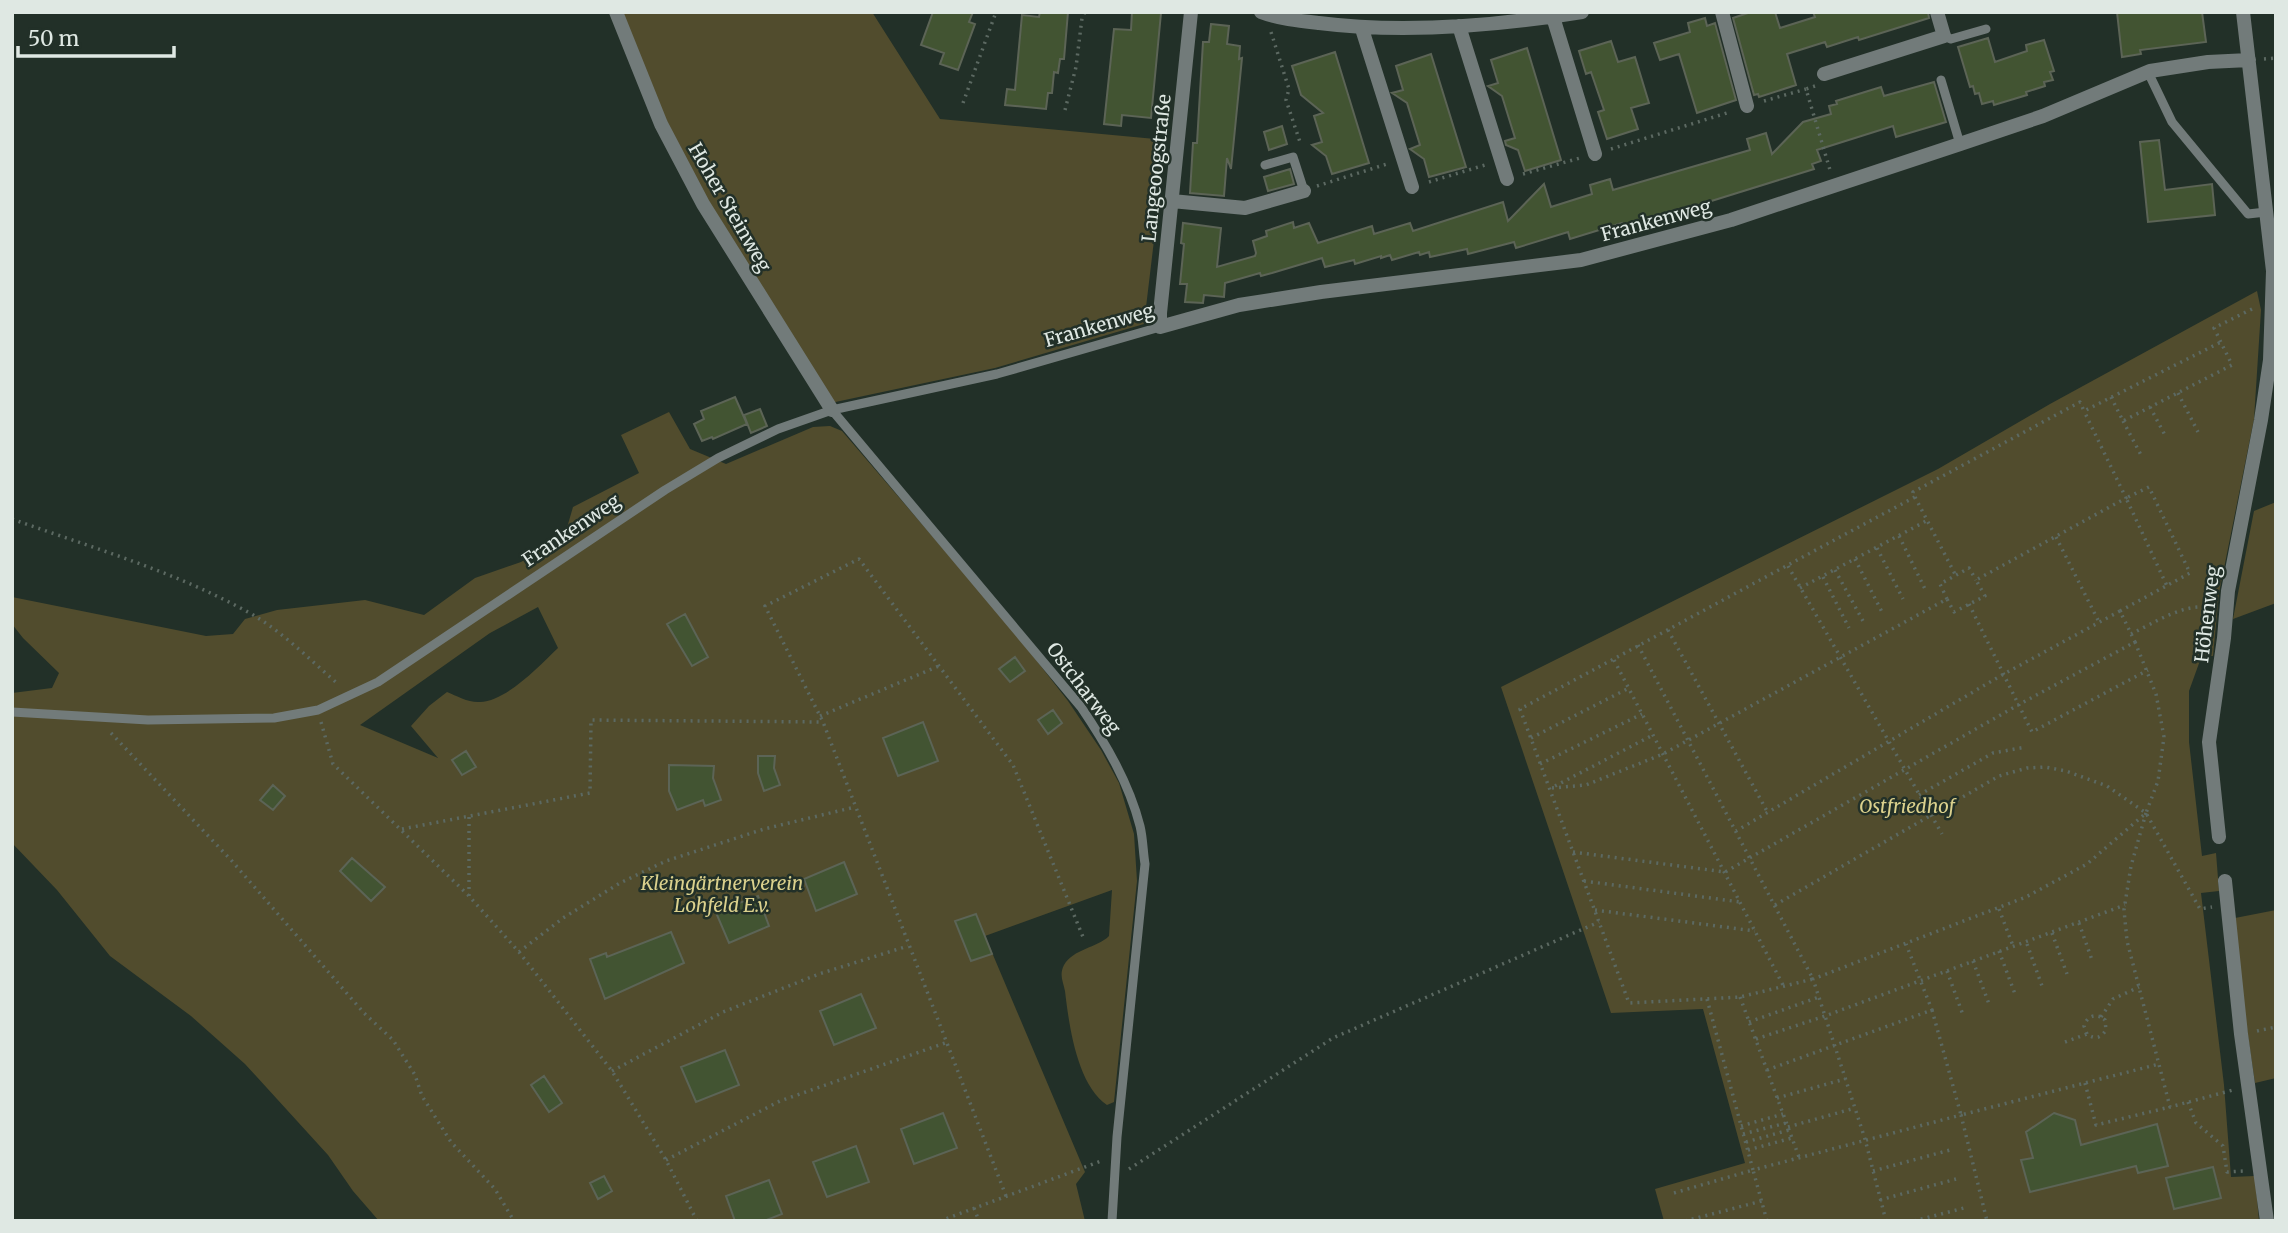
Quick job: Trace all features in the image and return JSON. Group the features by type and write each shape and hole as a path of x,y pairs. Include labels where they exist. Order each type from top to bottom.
{"street":[{"name":"Hoher Steinweg","path":"616,12 661,124 703,204 832,410"},
{"name":"Langeoogstraße","path":"1160,327 1191,12"},
{"path":"1264,13 1362,29 1459,26 1582,12"},
{"path":"1722,12 1747,106"},
{"path":"1824,74 1944,36 1937,12"},
{"name":"Höhenweg","path":"2219,837 2209,742 2228,591 2268,372 2273,298 2273,271 2243,12"},
{"path":"1553,17 1595,154"},
{"path":"1459,26 1507,179"},
{"path":"1362,29 1412,187"},
{"name":"Frankenweg","path":"1160,327 1239,305 1321,292 1581,260 1731,220 1834,186 2043,116 2148,72 2170,66 2249,60"},
{"path":"1172,201 1245,208 1304,191"},
{"path":"2225,881 2239,1022 2267,1221"}],"lane":[{"path":"1944,36 1951,39 1986,29"},
{"path":"2148,72 2172,122 2248,214 2266,212"},
{"path":"1941,80 1960,144"},
{"path":"1265,165 1293,157 1304,191"},
{"name":"Frankenweg","path":"12,712 97,718 274,718 318,710 378,682 665,490 718,458 778,429 832,410 996,374 1160,327"},
{"name":"Ostcharweg","path":"832,410 1082,707 1107,747 1128,791 1140,828 1145,864 1114,1174 1112,1221"}],"path":[{"path":"963,103 996,12"},
{"path":"1065,110 1076,67 1085,12"},
{"path":"1264,13 1289,89 1286,100 1303,149"},
{"path":"1507,179 1806,89 1817,85 1824,74"},
{"path":"1806,89 1834,186"},
{"path":"1304,191 1402,160"},
{"path":"1412,187 1500,160"},
{"path":"2123,421 2232,365 2214,328 2273,298"},
{"path":"2084,411 2221,342"},
{"path":"2178,393 2198,432"},
{"path":"2111,397 2141,455"},
{"path":"1956,576 1913,492 2080,402 2167,586"},
{"path":"2150,407 2166,437"},
{"path":"1736,831 2002,675 2190,573 2149,486 1976,580"},
{"path":"1915,497 1520,709 1629,1003 1740,997 1813,979 1998,908 2087,864 2146,813"},
{"path":"12,519 176,578 246,611 270,626 351,694"},
{"path":"1800,588 1927,520"},
{"path":"1899,536 1925,589"},
{"path":"2056,537 2099,622"},
{"path":"1877,547 1903,599"},
{"path":"1006,1196 823,722 765,606 859,559 1013,765 1083,937"},
{"path":"1855,559 1882,612"},
{"path":"1787,565 1942,834"},
{"path":"1969,568 1976,580 1985,596 1954,612 1940,584 1969,568"},
{"path":"1835,570 1863,621"},
{"path":"1822,576 1849,628"},
{"path":"1551,789 1586,785 1663,754 1947,599"},
{"path":"1969,604 2032,732 2148,670"},
{"path":"2131,634 2199,605 2226,611"},
{"path":"2120,611 2148,670 2156,694 2164,737 2158,781 2131,866 2124,905 2127,941 2170,1107"},
{"path":"1668,630 1768,813"},
{"path":"1573,852 1725,872 2018,705 2135,642"},
{"path":"1639,645 1813,979 1865,1139 1886,1221"},
{"path":"1614,659 1784,987"},
{"path":"820,716 939,666"},
{"path":"1531,738 1629,688"},
{"path":"318,710 333,764 469,896 519,952 612,1071 666,1160 697,1221"},
{"path":"1541,764 1642,714"},
{"path":"97,718 231,860 364,1013 393,1040 415,1075 422,1096 451,1142 495,1189 514,1221"},
{"path":"402,830 590,793 591,720 823,722"},
{"path":"1551,789 1653,736"},
{"path":"1919,795 1993,753 2014,747 2026,747"},
{"path":"1775,905 1999,776 2027,768 2045,767 2066,771 2107,786 2146,813 2200,909 2227,905"},
{"path":"519,952 563,918 620,883 666,861 764,829 855,807"},
{"path":"469,816 469,896"},
{"path":"1584,881 1740,902"},
{"path":"1756,1039 2124,905"},
{"path":"1998,908 2012,946"},
{"path":"1595,910 1755,931"},
{"path":"1114,1174 1136,1166 1333,1038 1599,922"},
{"path":"2079,923 2092,960"},
{"path":"2052,933 2067,974"},
{"path":"1906,943 1932,1010 1987,1221"},
{"path":"2027,944 2042,986"},
{"path":"612,1071 723,1012 819,974 908,946"},
{"path":"1999,951 2015,994"},
{"path":"1973,961 1989,1004"},
{"path":"1947,971 1963,1015"},
{"path":"2101,1017 2113,999 2139,987"},
{"path":"1740,997 1799,1157"},
{"path":"1749,1021 1819,997"},
{"path":"1707,999 1767,1221"},
{"path":"1767,1070 1932,1010"},
{"path":"2101,1017 2106,1025 2104,1034 2095,1038 2087,1034 2084,1026 2088,1018 2101,1017"},
{"path":"2064,1042 2087,1034"},
{"path":"666,1160 780,1101 946,1042"},
{"path":"1674,1193 1865,1139 2159,1064"},
{"path":"1777,1098 1845,1079"},
{"path":"2085,1083 2096,1125 2221,1093"},
{"path":"2188,1102 2196,1123 2224,1146 2228,1172 2260,1170"},
{"path":"1746,1142 1855,1108"},
{"path":"1741,1126 1783,1114"},
{"path":"1744,1134 1788,1127"},
{"path":"1748,1150 1792,1138"},
{"path":"1873,1171 1950,1150"},
{"path":"940,1221 1116,1156"},
{"path":"1880,1200 1956,1180"},
{"path":"1685,1221 1762,1201"},
{"path":"974,1208 979,1221"},
{"path":"1914,1221 1964,1208"}],"green space":[{"path":"610,12 872,12 940,119 1166,140 1144,324 995,368 826,404 741,275"},
{"name":"Ostfriedhof","path":"2257,291 2261,310 2254,419 2219,593 2213,656 2202,655 2189,691 2189,742 2202,856 2216,853 2219,891 2201,893 2224,1085 2231,1177 2255,1176 2259,1221 1664,1221 1655,1189 1745,1163 1703,1009 1611,1013 1501,687 1938,469 2050,404"},
{"name":"Kleingärtnerverein Lohfeld E.v.","path":"669,412 690,449 726,464 813,427 830,426 842,431 1012,629 1068,701 1101,750 1119,783 1134,834 1137,881 1114,1102 1107,1105 1088,1084 1072,1037 1062,975 1064,965 1073,955 1109,936 1112,890 985,936 1085,1172 1076,1184 1085,1221 379,1221 353,1191 328,1155 245,1064 191,1016 110,956 57,890 12,843 12,693 52,688 59,673 12,624 12,597 206,636 233,634 245,619 277,610 365,600 424,615 475,578 521,562 564,538 573,507 639,473 621,435","holes":["538,607 558,648 501,696 476,702 447,692 429,706 411,726 438,758 360,725 490,633"]},
{"path":"2276,502 2276,603 2233,619 2254,511"},
{"path":"2276,910 2276,1078 2255,1083 2242,996 2235,918"}],"building":[{"path":"933,12 973,12 969,22 975,24 958,70 940,64 944,53 921,45"},
{"path":"1040,12 1068,12 1064,59 1060,59 1058,73 1054,72 1052,93 1048,93 1046,109 1005,105 1007,89 1015,90 1022,15 1039,17"},
{"path":"1132,12 1161,13 1151,118 1122,115 1121,126 1104,124 1114,29 1131,30"},
{"path":"1751,12 1775,12 1780,28 1815,17 1813,12 1928,12 1929,18 1859,40 1858,37 1827,47 1825,42 1787,54 1796,85 1759,97 1758,94 1754,95 1733,18"},
{"path":"2117,12 2202,12 2206,42 2140,50 2141,54 2122,57"},
{"path":"1705,18 1707,26 1715,23 1736,100 1697,113 1679,54 1660,60 1654,43 1690,32 1688,23"},
{"path":"1211,24 1229,26 1227,44 1240,46 1239,59 1242,58 1231,169 1227,158 1224,196 1190,193 1193,143 1197,143 1203,42 1209,42"},
{"path":"1988,38 1995,62 2027,51 2026,45 2044,40 2054,71 2050,72 2053,80 2044,82 2045,86 2026,92 2027,95 1994,105 1993,101 1982,104 1979,93 1975,94 1973,86 1970,87 1958,47"},
{"path":"1611,41 1618,62 1635,57 1649,103 1631,108 1638,129 1607,139 1598,112 1604,110 1591,72 1586,74 1579,51"},
{"path":"1527,48 1561,160 1525,171 1518,150 1506,145 1505,141 1515,138 1502,96 1488,86 1498,83 1491,60"},
{"path":"1335,52 1369,163 1332,174 1326,156 1312,145 1322,142 1314,116 1323,113 1301,95 1292,66"},
{"path":"1431,54 1466,167 1429,177 1424,159 1410,149 1420,145 1407,103 1392,93 1403,90 1396,66"},
{"path":"1934,82 1946,122 1896,137 1893,126 1817,150 1821,161 1812,164 1814,169 1676,212 1675,210 1623,226 1622,223 1570,239 1568,232 1516,248 1514,242 1468,254 1467,249 1430,257 1429,252 1420,255 1419,252 1392,260 1390,255 1355,264 1354,260 1325,267 1322,258 1261,276 1260,273 1225,283 1224,297 1204,295 1203,303 1185,302 1187,284 1180,284 1183,223 1221,228 1217,267 1255,256 1253,241 1267,236 1266,231 1293,222 1294,228 1309,223 1318,243 1372,226 1374,234 1410,223 1413,231 1503,202 1508,221 1544,184 1551,207 1592,194 1590,185 1610,179 1613,190 1750,150 1747,139 1766,133 1772,154 1803,122 1831,114 1829,106 1837,104 1836,101 1881,87 1884,96"},
{"path":"1282,126 1287,144 1269,150 1264,132"},
{"path":"2159,140 2165,190 2212,184 2215,215 2148,222 2140,142"},
{"path":"1290,169 1294,184 1268,191 1264,177"},
{"path":"735,397 747,424 702,441 694,424 704,419 701,411"},
{"path":"760,409 767,426 751,433 744,415"},
{"path":"685,614 708,657 692,666 667,624"},
{"path":"1015,657 1025,671 1010,682 999,669"},
{"path":"1053,710 1062,723 1048,734 1038,720"},
{"path":"923,722 938,761 898,776 883,738"},
{"path":"466,751 476,767 462,775 452,760"},
{"path":"758,756 775,756 774,768 780,785 764,791 758,773"},
{"path":"669,765 714,766 713,778 721,800 705,806 703,800 677,810 669,791"},
{"path":"273,785 285,796 273,810 260,800"},
{"path":"352,858 385,887 371,901 340,871"},
{"path":"844,862 857,894 816,911 804,879"},
{"path":"758,896 769,926 729,943 714,908 729,901 731,906"},
{"path":"976,914 992,954 971,961 955,921"},
{"path":"671,932 684,963 605,999 590,959 606,953 607,957"},
{"path":"861,994 876,1028 834,1045 820,1011"},
{"path":"725,1050 739,1085 696,1102 681,1067"},
{"path":"544,1076 562,1103 549,1112 531,1085"},
{"path":"943,1113 957,1148 914,1164 901,1129"},
{"path":"2054,1113 2075,1120 2081,1145 2157,1124 2168,1166 2138,1173 2136,1166 2030,1192 2021,1160 2033,1158 2026,1132"},
{"path":"856,1146 869,1182 827,1197 813,1162"},
{"path":"2213,1167 2221,1198 2174,1209 2166,1178"},
{"path":"604,1176 612,1191 598,1199 590,1183"},
{"path":"769,1180 782,1214 764,1221 735,1221 726,1196"}]}
